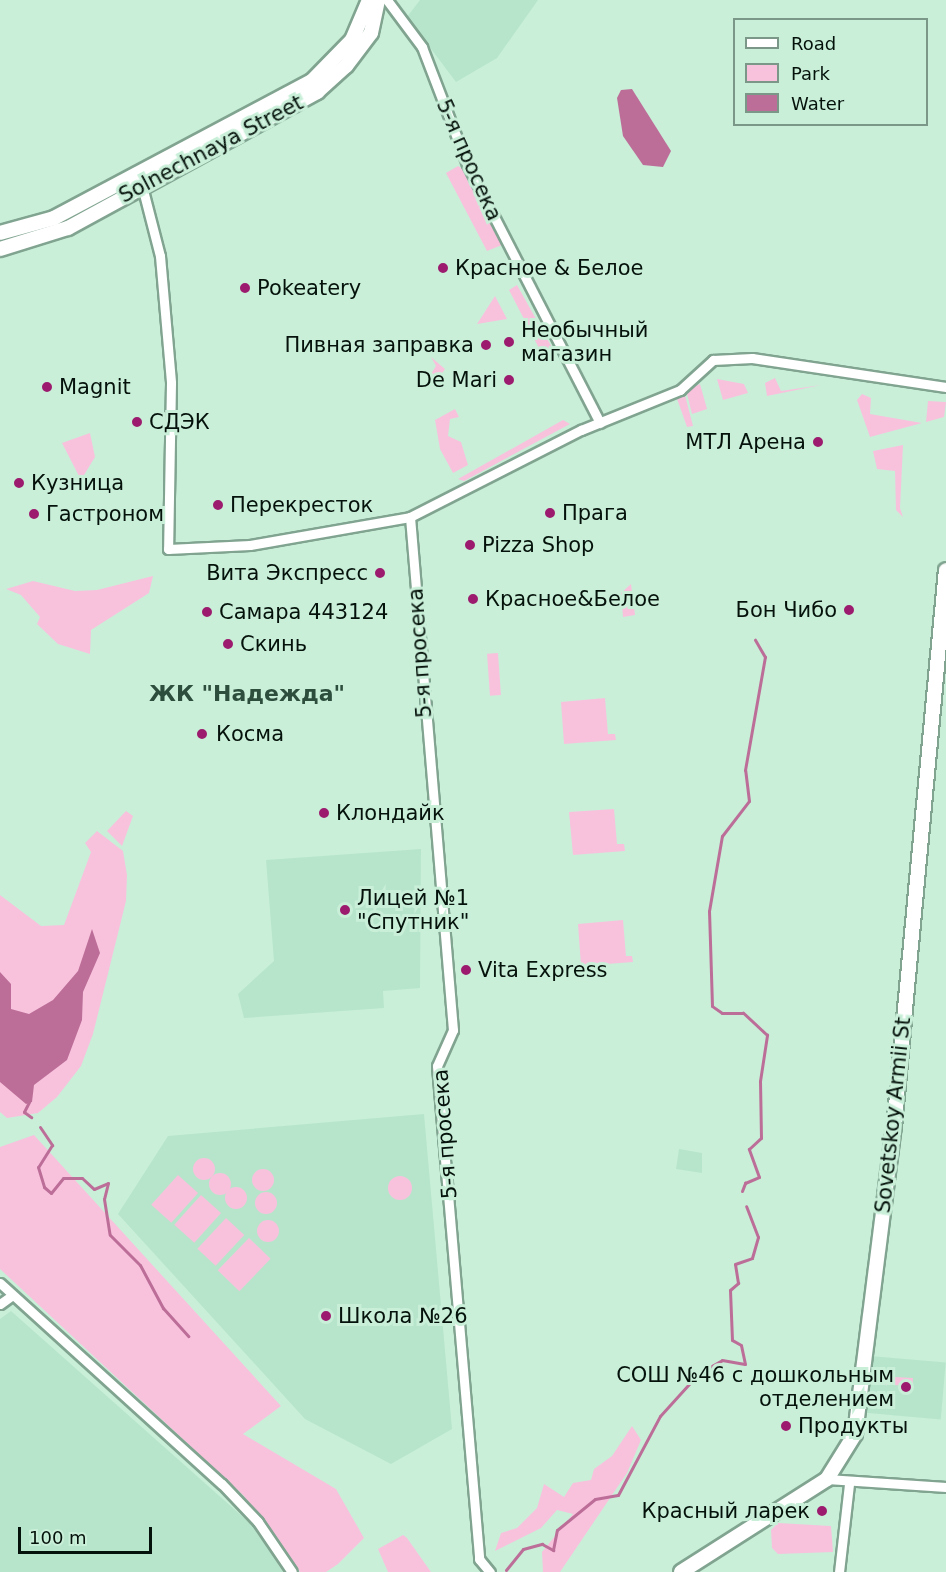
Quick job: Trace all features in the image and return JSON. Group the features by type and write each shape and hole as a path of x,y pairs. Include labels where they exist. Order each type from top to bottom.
{"street":[{"name":"Solnechnaya Street","path":"0,233 54,218 312,81 352,40 369,0"},
{"name":"Solnechnaya Street","path":"0,249 68,228 142,186 270,120 331,81 371,33 378,0"},
{"name":"5-я просека","path":"387,0 427,57 467,164 600,423"},
{"path":"142,186 160,256 171,383 168,549 249,545 410,517 600,423 680,390 713,360 730,357 946,387"},
{"name":"5-я просека","path":"410,517 453,1030 437,1066 479,1559 490,1572"},
{"name":"Sovetskoy Armii St","path":"681,1572 827,1479 855,1434 868,1347 946,570"},
{"path":"0,1283 11,1296 222,1484 258,1522 292,1572"},
{"path":"0,1304 11,1296"},
{"path":"827,1479 849,1484 943,1487 946,1499"},
{"path":"839,1572 849,1484"}],"shaded area":[{"path":"420,0 538,0 497,58 456,82 407,17"},
{"name":"Лицей №1 \"Спутник\"","path":"421,849 420,988 383,991 384,1008 244,1018 238,994 274,961 266,860"},
{"name":"Школа №26","path":"424,1114 452,1429 391,1464 305,1419 118,1214 168,1136"},
{"path":"679,1149 702,1153 702,1173 676,1169"},
{"path":"11,1311 252,1525 283,1572 0,1572 0,1319"},
{"name":"СОШ №46 с дошкольным отделением","path":"870,1356 946,1363 941,1419 865,1413"}],"green space":[{"path":"458,166 464,170 502,245 487,251 446,173"},
{"path":"517,285 554,351 542,354 509,290"},
{"path":"495,296 507,319 477,324"},
{"path":"431,357 445,369 432,388 429,377 436,366"},
{"path":"775,378 781,391 821,385 767,396 765,383"},
{"path":"717,379 744,384 748,393 723,400"},
{"path":"700,384 707,409 692,414 686,390"},
{"path":"684,391 693,426 687,427 676,396"},
{"path":"862,394 871,398 870,414 922,423 870,437 857,400"},
{"path":"928,401 946,402 944,417 926,422"},
{"path":"455,409 459,417 450,419 448,436 461,442 468,465 453,473 440,449 435,420"},
{"path":"563,420 570,424 464,481 458,479"},
{"path":"90,433 95,457 81,480 62,443"},
{"path":"903,445 900,508 903,517 896,510 895,471 877,469 873,451"},
{"path":"153,576 149,593 91,630 90,654 58,644 37,624 40,617 21,595 6,589 33,581 75,591 97,590"},
{"path":"631,584 635,615 623,617 621,593"},
{"path":"498,653 501,695 490,696 487,654"},
{"path":"605,698 608,734 615,734 616,740 564,744 561,702"},
{"path":"614,809 617,844 624,844 625,851 573,855 569,812"},
{"path":"126,811 133,816 122,846 107,831"},
{"path":"97,831 123,851 127,875 126,901 93,1034 81,1066 57,1097 38,1113 7,1118 0,1112 0,895 41,926 64,925 91,852 85,843"},
{"path":"623,920 626,956 632,956 633,962 581,966 578,924"},
{"path":"34,1135 281,1406 243,1434 336,1489 364,1538 338,1564 326,1572 300,1572 244,1496 0,1269 0,1147"},
{"path":"204,1158 212,1161 215,1169 212,1177 204,1180 196,1177 193,1169 196,1161"},
{"path":"263,1169 271,1172 274,1180 271,1188 263,1191 255,1188 252,1180 255,1172"},
{"path":"220,1173 228,1176 231,1184 228,1192 220,1195 212,1192 209,1184 212,1176"},
{"path":"178,1175 198,1193 171,1223 151,1205"},
{"path":"400,1176 408,1180 412,1188 408,1196 400,1200 392,1196 388,1188 392,1180"},
{"path":"236,1187 244,1190 247,1198 244,1206 236,1209 228,1206 225,1198 228,1190"},
{"path":"266,1192 274,1195 277,1203 274,1211 266,1214 258,1211 255,1203 258,1195"},
{"path":"201,1195 221,1213 194,1243 174,1225"},
{"path":"226,1218 244,1235 216,1266 197,1249"},
{"path":"268,1220 276,1223 279,1231 276,1239 268,1242 260,1239 257,1231 260,1223"},
{"path":"249,1238 271,1259 239,1291 218,1270"},
{"path":"875,1376 913,1378 913,1386 875,1384"},
{"path":"632,1426 641,1440 627,1473 560,1572 543,1572 542,1552 573,1514 557,1510 541,1528 495,1551 501,1533 517,1528 537,1508 544,1484 564,1497 573,1483 591,1480 594,1469 612,1456"},
{"path":"778,1523 831,1526 833,1552 778,1554 772,1548 771,1530"},
{"path":"403,1535 431,1572 388,1572 378,1549"}],"water":[{"path":"632,89 671,151 663,167 643,165 623,136 617,98 621,90"},
{"path":"92,929 100,953 83,992 82,1020 67,1060 34,1085 32,1102 26,1104 0,1082 0,972 11,984 11,1009 29,1014 53,1000 78,971"}],"waterway":[{"path":"742,1191 745,1183 759,1177 749,1149 761,1138 760,1081 767,1035 743,1013 722,1013 712,1006 709,911 722,836 749,801 745,770 765,657 755,640"},
{"path":"29,1102 24,1112 31,1117"},
{"path":"40,1127 52,1145 38,1167 44,1187 51,1193 63,1178 82,1178 94,1189 108,1183 104,1199 110,1235 140,1265 163,1308 188,1336"},
{"path":"506,1570 523,1549 542,1544 553,1550 557,1530 595,1499 618,1495 660,1416 699,1373 722,1360 745,1364 741,1345 732,1340 730,1290 738,1283 735,1264 752,1258 758,1237 746,1206"}],"place":[{"name":"Красное & Белое","path":"443,268"},
{"name":"Pokeatery","path":"245,288"},
{"name":"Необычный магазин","path":"509,342"},
{"name":"Пивная заправка","path":"486,345"},
{"name":"De Mari","path":"509,380"},
{"name":"Magnit","path":"47,387"},
{"name":"СДЭК","path":"137,422"},
{"name":"МТЛ Арена","path":"818,442"},
{"name":"Кузница","path":"19,483"},
{"name":"Перекресток","path":"218,505"},
{"name":"Прага","path":"550,513"},
{"name":"Гастроном","path":"34,514"},
{"name":"Pizza Shop","path":"470,545"},
{"name":"Вита Экспресс","path":"380,573"},
{"name":"Красное&Белое","path":"473,599"},
{"name":"Бон Чибо","path":"849,610"},
{"name":"Самара 443124","path":"207,612"},
{"name":"Скинь","path":"228,644"},
{"name":"Косма","path":"202,734"},
{"name":"Клондайк","path":"324,813"},
{"name":"Лицей №1 \"Спутник\"","path":"345,910"},
{"name":"Vita Express","path":"466,970"},
{"name":"Школа №26","path":"326,1316"},
{"name":"СОШ №46 с дошкольным отделением","path":"906,1387"},
{"name":"Продукты","path":"786,1426"},
{"name":"Красный ларек","path":"822,1511"}],"district":[{"name":"ЖК \"Надежда\"","path":"247,694"}]}
